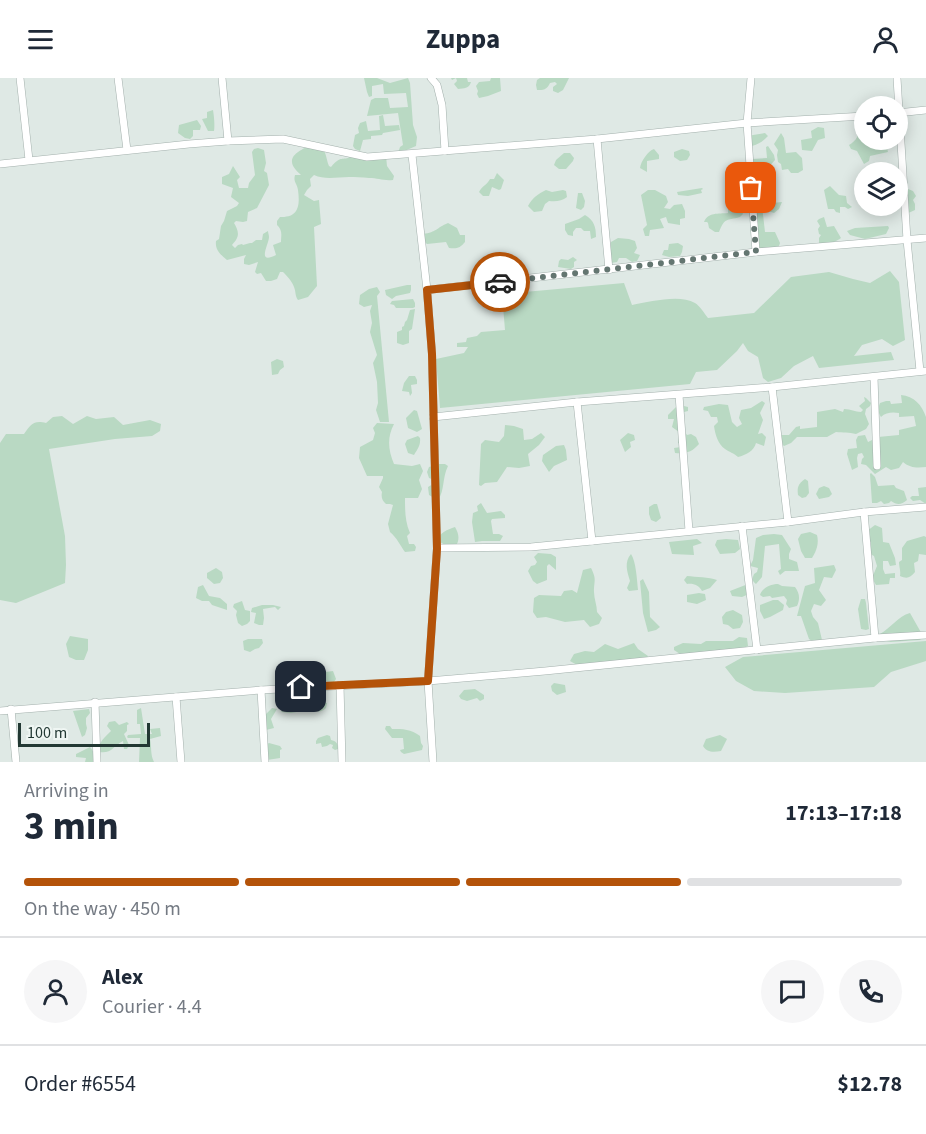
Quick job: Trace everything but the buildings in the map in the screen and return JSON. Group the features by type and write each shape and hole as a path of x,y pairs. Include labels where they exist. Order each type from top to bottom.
{"street":[{"path":"20,78 29,160"},
{"path":"118,78 126,150"},
{"path":"222,78 228,141"},
{"path":"431,78 439,81 445,151"},
{"path":"751,78 747,123 756,252"},
{"path":"897,78 898,96"},
{"path":"908,112 926,110"},
{"path":"0,164 228,141 284,139 367,157 411,155 597,140 747,123 854,117"},
{"path":"597,140 609,270"},
{"path":"433,417 577,402 772,387 923,371 907,240 901,150"},
{"path":"411,155 432,354 437,549 428,681 433,762"},
{"path":"427,290 756,252 926,238"},
{"path":"874,377 878,466"},
{"path":"772,387 788,522"},
{"path":"679,395 689,531"},
{"path":"577,402 592,541"},
{"path":"437,549 531,547 926,507"},
{"path":"864,512 875,638"},
{"path":"742,526 757,650"},
{"path":"0,711 261,690 428,681 926,635"},
{"path":"340,685 342,762"},
{"path":"261,690 265,762"},
{"path":"176,697 181,762"},
{"path":"95,702 97,762"},
{"path":"11,709 16,762"}],"green space":[{"path":"364,78 377,78 390,83 408,78 413,125 417,137 416,146 398,153 403,145 398,113 367,116 371,100 375,98 388,98 390,108 408,107 406,93 384,94 383,84 372,86 372,96 369,97"},
{"path":"456,78 467,78 468,82 471,82 468,87 458,89 454,84 457,81"},
{"path":"491,78 500,78 501,91 479,98 476,86 479,82 490,81"},
{"path":"540,78 569,78 563,90 558,93 553,91 553,87 557,84 555,82 550,83 545,89 537,90 537,80"},
{"path":"213,110 214,131 208,131 202,119 207,118 207,112"},
{"path":"383,115 385,126 399,125 400,130 371,136 371,139 363,140 360,151 355,149 353,146 355,135 359,133 360,123 366,121 368,131 380,130 379,116"},
{"path":"197,120 201,126 200,130 193,130 193,136 190,139 178,133 179,125"},
{"path":"818,127 824,128 825,138 818,140 812,151 802,150 801,140 812,138 811,131"},
{"path":"765,133 768,136 752,146 753,159 767,158 766,147 768,146 775,160 764,169 751,171 746,167 747,136"},
{"path":"781,133 786,153 796,152 802,158 803,170 798,173 791,173 788,169 782,170 778,162 778,150 774,144"},
{"path":"854,141 854,150 851,149 849,145"},
{"path":"310,146 322,148 331,167 340,159 352,156 386,156 387,166 394,176 393,180 359,177 327,178 314,175 310,179 311,186 304,195 314,201 319,200 321,224 314,227 317,286 308,297 298,300 292,283 283,272 280,272 277,279 266,281 261,273 255,272 258,262 244,264 246,255 227,260 217,249 216,241 219,239 227,211 239,203 231,197 233,188 222,184 222,177 229,174 233,166 240,177 237,180 239,188 248,188 255,175 252,152 258,148 264,150 266,163 264,171 267,173 269,185 257,208 248,212 247,221 234,223 238,236 232,245 235,248 238,245 262,240 263,234 268,231 265,256 276,255 273,245 281,242 277,221 280,217 295,213 299,201 295,175 301,175 293,166 292,159 298,152"},
{"path":"654,149 659,159 647,161 647,172 640,168 643,159"},
{"path":"682,149 689,151 690,155 687,160 680,161 674,157 674,152"},
{"path":"854,150 888,150 888,152 870,156 869,161 863,162 857,151"},
{"path":"564,153 570,153 574,158 566,169 559,169 554,165"},
{"path":"497,173 504,180 501,189 492,187 489,196 483,196 480,190 490,179 494,179"},
{"path":"762,186 767,186 772,203 782,202 774,213 768,211 758,191"},
{"path":"830,186 839,195 846,196 847,203 852,207 848,209 840,207 840,213 834,209 828,209 824,190"},
{"path":"702,188 702,193 688,196 678,195 677,192"},
{"path":"908,189 916,196 913,200 915,210 908,213"},
{"path":"546,190 566,191 567,197 559,201 549,201 542,211 534,212 528,206 536,196"},
{"path":"648,190 655,190 666,196 668,202 664,208 670,209 674,205 682,204 685,218 680,219 680,225 668,223 666,217 660,219 664,228 650,230 649,236 645,236 643,229 647,225 641,195"},
{"path":"578,193 582,193 585,201 581,210 576,208"},
{"path":"732,200 739,205 743,214 740,217 726,220 719,232 709,228 708,223 704,222 706,219 711,215 728,213 728,205"},
{"path":"758,204 762,206 765,232 775,232 780,243 778,249 757,250 751,236 750,211"},
{"path":"585,215 594,224 596,237 591,239 590,231 584,231 581,228 576,228 573,236 568,235 565,224"},
{"path":"824,217 827,227 834,226 841,238 828,244 819,243 821,235 817,221"},
{"path":"448,223 457,228 460,235 465,235 465,242 460,247 449,248 446,242 427,244 422,240 423,234"},
{"path":"888,226 886,234 865,239 850,235 847,231 855,228"},
{"path":"618,238 635,241 637,248 634,253 640,255 637,261 632,262 626,258 619,258 617,262 611,263 611,242"},
{"path":"678,243 683,246 680,256 662,255 664,250 668,250 669,244"},
{"path":"573,257 577,260 571,269 558,267 561,259 568,260"},
{"path":"890,271 899,282 905,340 893,346 882,339 862,345 854,356 891,352 894,360 819,368 813,356 794,366 781,378 768,382 763,378 758,357 748,351 743,343 717,370 696,372 690,384 440,408 436,359 464,353 468,347 457,347 457,343 466,342 467,338 477,336 481,332 505,330 502,294 624,283 632,305 664,300 688,300 695,303 708,318 754,313 791,277 829,272 870,283"},
{"path":"411,285 410,293 392,299 386,295 385,290"},
{"path":"377,287 380,292 377,296 389,422 380,422 376,410 377,382 373,363 377,355 370,332 372,305 364,307 359,304 360,295"},
{"path":"413,299 415,307 413,308 396,308 390,304 392,301"},
{"path":"415,309 412,329 409,331 409,343 403,345 397,343 397,332 402,330 410,310"},
{"path":"277,359 283,361 284,367 278,374 272,375 271,362"},
{"path":"409,376 415,376 417,380 417,384 411,385 410,396 409,392 402,391"},
{"path":"901,395 917,402 926,417 926,467 914,467 903,462 899,468 891,470 886,467 875,474 866,465 861,464 864,457 862,453 858,454 858,467 852,470 847,454 848,449 857,448 858,436 865,435 868,442 878,437 899,435 899,430 916,426 914,416 899,417 899,413 894,412 881,417 880,415 880,403 890,401 891,404 902,403"},
{"path":"864,397 871,403 865,414 869,424 866,429 856,434 836,432 827,437 797,437 784,446 779,442 781,435 789,435 796,427 800,426 800,429 817,427 817,412 835,409 843,412 844,409 861,412 863,410 859,406 865,401"},
{"path":"762,401 765,403 760,413 763,420 758,434 762,433 766,437 764,446 756,443 749,452 738,457 720,444 714,426 718,422 717,417 711,417 708,411 703,410 704,407 728,405 732,422 737,427 742,424 739,418 741,410 751,408"},
{"path":"676,407 688,407 688,411 680,413 684,431 687,435 691,434 696,437 699,444 688,452 675,453 674,448 681,447 682,444 678,443 679,432 672,427 674,419 668,419 668,415"},
{"path":"414,410 417,411 422,429 417,432 408,428 406,418"},
{"path":"62,416 73,424 87,416 96,419 114,417 123,425 150,420 161,424 160,431 152,436 49,449 65,536 65,583 16,603 0,600 0,443 6,434 24,434 33,424 46,423 53,417"},
{"path":"377,423 394,424 389,444 394,464 412,466 420,464 423,471 419,480 422,489 418,498 405,498 406,520 410,533 407,536 409,544 414,544 416,547 415,551 405,552 390,532 388,524 393,505 386,504 382,499 379,487 383,476 367,476 359,458 360,447 373,440 375,433 373,428"},
{"path":"505,425 523,429 524,440 532,439 541,433 545,437 528,454 530,466 507,467 497,482 485,483 481,486 479,485 481,444 485,440 499,442 504,436"},
{"path":"628,433 634,435 635,440 630,442 631,447 625,452 620,440"},
{"path":"418,436 420,443 414,455 408,453 405,444 407,440"},
{"path":"564,445 567,460 554,466 549,472 542,461 543,455 556,446"},
{"path":"439,464 448,466 438,500 429,495 428,487 433,484 434,480 429,478 427,472 429,467"},
{"path":"871,473 878,486 894,485 904,491 907,500 899,504 891,501 884,504 881,501 872,503"},
{"path":"805,479 808,481 809,493 802,498 798,495 798,488"},
{"path":"824,486 829,488 832,494 819,499 816,494 819,488"},
{"path":"926,487 926,504 910,498 919,496 918,488"},
{"path":"481,503 487,513 501,511 505,515 505,518 491,521 493,534 503,536 500,541 475,542 473,513 478,511 477,506"},
{"path":"657,504 661,518 656,522 651,520 649,514 649,507"},
{"path":"875,525 882,528 883,542 889,543 895,558 896,565 890,566 888,561 883,561 885,574 895,573 895,578 890,578 889,584 876,585 872,578 877,566 874,556 870,554 871,542 866,540 867,531"},
{"path":"455,527 458,535 457,544 447,545 438,540 442,533"},
{"path":"810,532 817,535 817,547 812,558 805,558 798,539 801,534"},
{"path":"774,534 782,535 791,549 789,559 797,562 799,571 785,571 780,575 778,571 781,569 779,544 765,546 762,577 756,584 753,579 758,568 750,566 756,538"},
{"path":"926,537 926,555 919,554 918,561 914,563 915,572 912,576 907,578 900,576 899,562 902,560 902,548 907,541"},
{"path":"697,539 702,543 693,546 694,555 672,554 669,542"},
{"path":"717,540 738,540 740,549 735,553 720,554 715,545"},
{"path":"538,553 551,554 556,557 556,570 549,564 547,580 537,584 528,571 537,562 534,557"},
{"path":"631,554 638,590 629,591 627,563"},
{"path":"834,565 836,570 832,578 824,577 819,590 826,600 821,606 814,604 811,611 818,623 822,640 812,641 809,639 801,616 797,616 805,586 815,583 814,568"},
{"path":"216,568 222,572 223,578 220,583 214,584 207,578 207,573"},
{"path":"591,568 595,578 594,595 597,612 602,618 599,624 590,627 584,620 565,622 546,617 537,618 533,612 534,598 539,595 561,596 564,591 572,590 577,593 583,570"},
{"path":"687,576 717,580 710,588 702,591 696,585 687,584 684,580"},
{"path":"643,579 649,592 650,617 660,627 648,632 643,613 640,581"},
{"path":"748,584 751,593 742,597 732,596 730,591"},
{"path":"778,584 795,587 799,596 797,606 789,608 784,596 772,598 760,595 767,587"},
{"path":"203,585 209,596 220,598 227,604 227,610 212,605 209,601 196,598 198,587"},
{"path":"705,594 706,600 697,604 687,602 687,595"},
{"path":"861,599 865,599 866,603 869,629 866,630 861,629 858,609"},
{"path":"778,600 784,605 783,610 764,619 760,605"},
{"path":"242,601 245,610 250,611 250,621 242,626 238,623 237,611 233,607 234,604"},
{"path":"262,605 281,607 278,610 275,607 263,609 263,625 259,625 254,623 256,613 251,612 252,608"},
{"path":"733,610 742,615 743,622 740,628 733,629 723,624 722,617 726,612"},
{"path":"910,613 923,636 920,640 891,642 881,640 880,634"},
{"path":"70,636 88,639 88,650 84,660 69,657 66,644"},
{"path":"739,637 747,638 748,646 739,650 680,654 674,650 674,647 683,643 733,641"},
{"path":"262,639 263,643 259,648 250,652 244,650 243,641"},
{"path":"926,641 926,661 891,672 874,687 785,693 754,691 736,681 725,667 743,657"},
{"path":"634,643 648,656 646,659 577,665 570,661 574,654 585,651 594,652 605,644 618,649"},
{"path":"309,666 318,673 333,671 336,679 334,682 322,681 317,686 307,684 298,687 296,682 306,673 306,667"},
{"path":"554,683 565,685 566,692 557,695 552,691 551,686"},
{"path":"475,689 484,695 484,699 480,701 477,698 467,701 459,696 464,690"},
{"path":"297,702 301,705 327,703 326,708 320,712 313,709 291,713 281,712 283,708"},
{"path":"141,708 145,734 152,734 150,729 160,728 161,736 150,739 154,762 139,762 140,738 127,737 141,734 140,724 137,724 137,710"},
{"path":"272,708 277,709 271,719 274,728 266,730 265,715"},
{"path":"89,709 90,713 86,718 87,728 82,737 73,711"},
{"path":"115,721 119,725 127,722 129,724 124,734 129,745 127,749 124,749 123,741 110,751 99,752 101,743 111,731 107,726 109,722"},
{"path":"386,726 392,729 407,730 420,736 422,750 404,754 401,752 400,750 404,749 403,738 392,738 385,729"},
{"path":"327,735 338,745 338,749 335,750 330,744 322,747 321,743 316,744 318,738"},
{"path":"720,735 727,739 721,751 711,752 703,746 706,739"},
{"path":"267,744 280,746 282,749 280,758 267,760"},
{"path":"90,747 94,754 94,762 85,762 86,758 76,757 76,754"}],"way so far":[{"path":"500,282 756,252 751,188"}],"route":[{"path":"301,687 428,681 437,549 432,354 427,290 500,282"}]}
